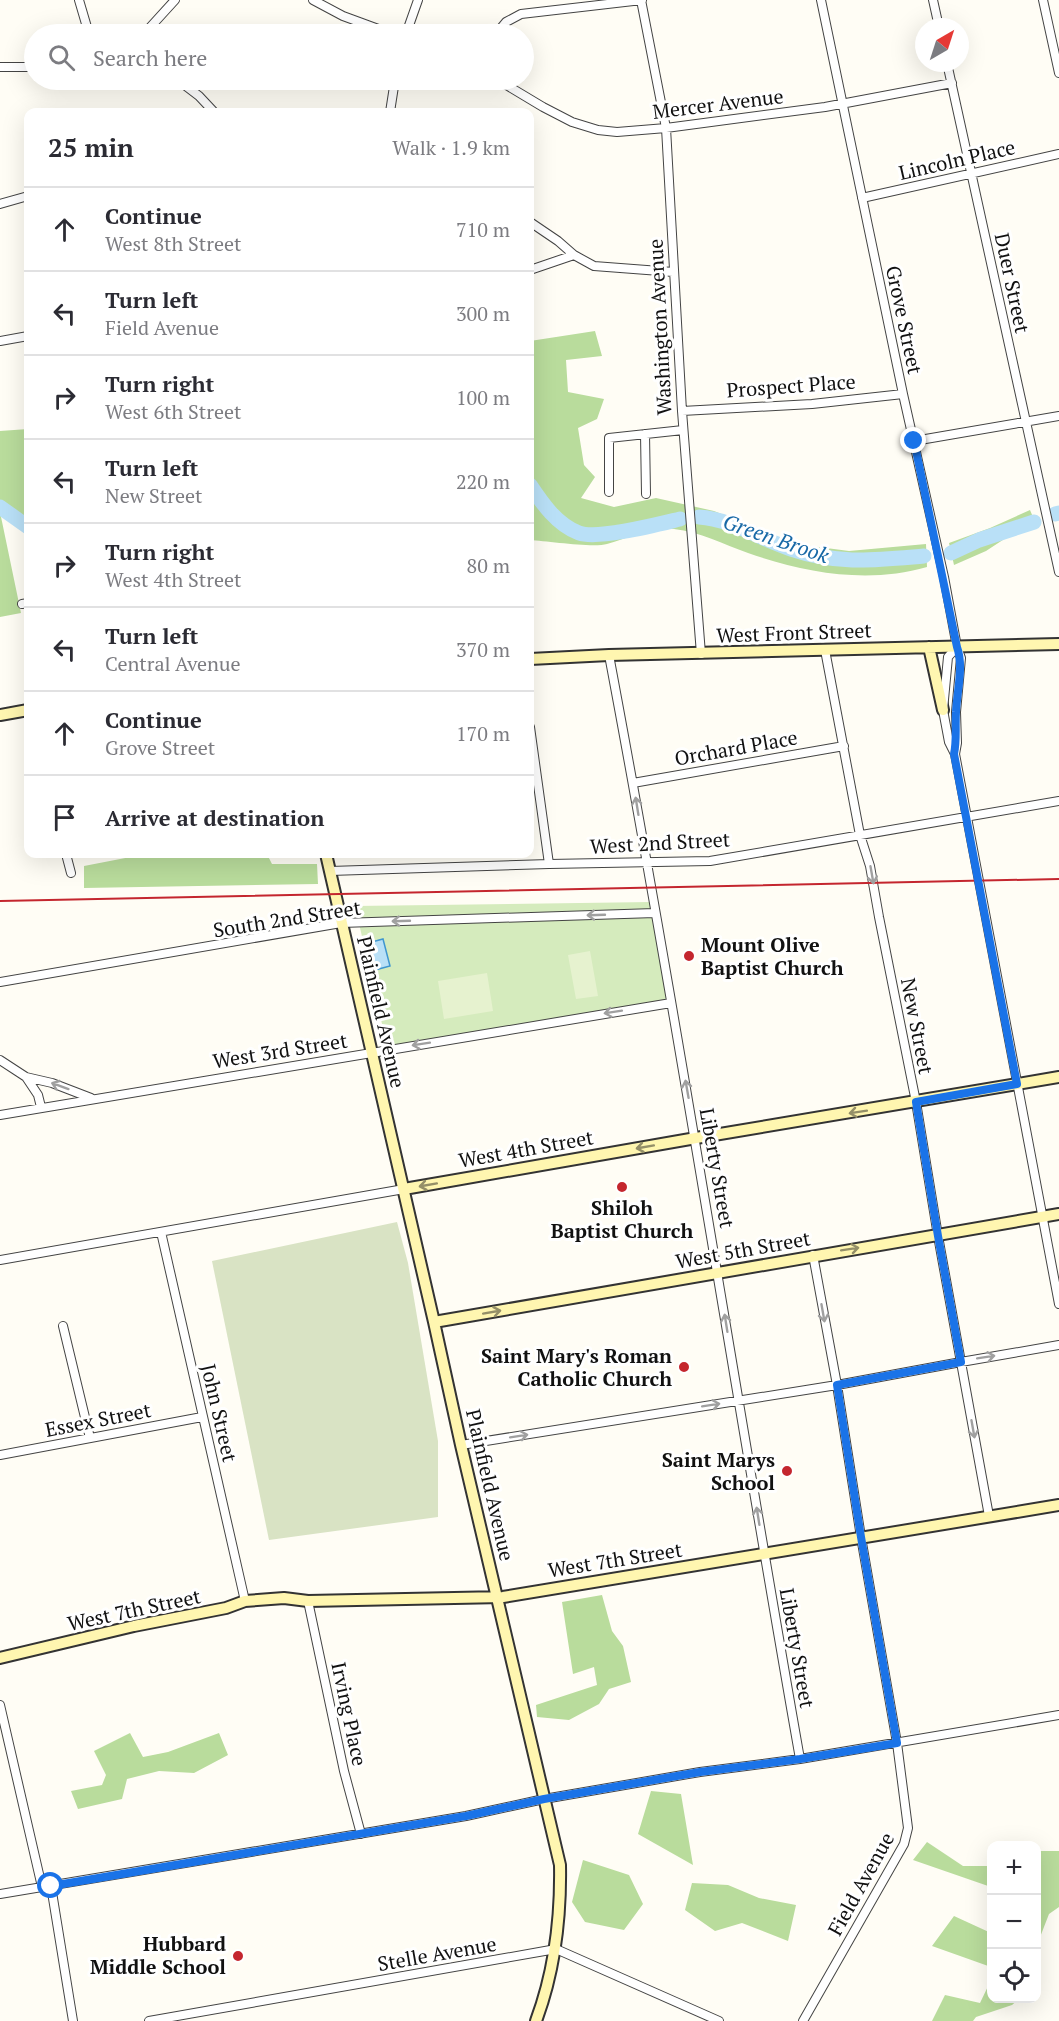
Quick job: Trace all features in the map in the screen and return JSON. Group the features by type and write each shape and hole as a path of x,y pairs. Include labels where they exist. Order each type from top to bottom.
{"street":[{"path":"80,0 86,24"},
{"path":"153,24 175,0"},
{"path":"313,0 343,16 365,24"},
{"path":"410,24 418,0"},
{"path":"504,24 521,14 641,0"},
{"name":"Washington Avenue","path":"641,0 666,128 681,411 701,654"},
{"name":"Grove Street","path":"821,0 961,658 956,712 957,743 954,754"},
{"path":"933,0 937,18"},
{"path":"1043,0 1059,73"},
{"path":"0,67 24,67"},
{"name":"Duer Street","path":"949,72 1059,572"},
{"name":"Mercer Avenue","path":"515,90 572,122 597,130 617,132 666,128 842,104 952,83"},
{"path":"191,90 210,108"},
{"path":"391,108 393,90"},
{"name":"Lincoln Place","path":"862,198 1059,154"},
{"path":"0,204 24,197"},
{"path":"534,225 574,255 594,266 673,272"},
{"path":"534,269 574,255"},
{"path":"0,341 24,337"},
{"name":"Prospect Place","path":"681,411 808,404 903,394"},
{"path":"914,441 1059,416"},
{"path":"609,492 609,438 683,429"},
{"path":"645,434 646,494"},
{"name":"West Front Street","path":"534,659 1059,644"},
{"path":"929,647 949,742 954,754 1059,1304"},
{"path":"943,710 948,657 957,647"},
{"name":"New Street","path":"825,650 860,835 870,866 916,1102 989,1516"},
{"name":"Liberty Street","path":"609,655 696,1138 800,1759"},
{"path":"0,715 24,711"},
{"name":"Orchard Place","path":"633,783 844,746"},
{"path":"534,756 549,864"},
{"name":"West 2nd Street","path":"330,871 710,861 1059,801"},
{"path":"67,858 71,873"},
{"name":"Plainfield Avenue","path":"327,858 461,1445 560,1864 561,1892 556,1949 536,2021"},
{"name":"South 2nd Street","path":"0,982 342,924 655,913"},
{"name":"West 3rd Street","path":"0,1115 671,1003"},
{"path":"0,1060 26,1077 52,1083 92,1098"},
{"path":"26,1077 38,1095 41,1107"},
{"name":"West 4th Street","path":"0,1260 1059,1077"},
{"name":"West 5th Street","path":"434,1322 1059,1214"},
{"name":"John Street","path":"161,1232 245,1601"},
{"name":"Field Avenue","path":"803,2021 907,1837 908,1828 897,1743 813,1255"},
{"path":"63,1326 90,1438"},
{"path":"461,1445 837,1385 1059,1345"},
{"name":"Essex Street","path":"0,1455 202,1417"},
{"name":"West 7th Street","path":"0,1658 134,1626 226,1608 245,1601 284,1598 308,1601 498,1597 1059,1504"},
{"name":"Irving Place","path":"308,1601 344,1771 361,1834"},
{"path":"0,1706 42,1887"},
{"path":"0,1894 466,1816 544,1799 700,1772 800,1759 1059,1715"},
{"path":"51,1886 73,2021"},
{"path":"556,1949 719,2021"},
{"name":"Stelle Avenue","path":"148,2021 556,1949"}],"green space":[{"path":"595,331 602,356 566,360 568,392 604,399 597,419 578,428 584,465 595,477 581,498 614,507 656,498 714,511 796,544 849,551 926,544 927,567 882,575 814,571 770,560 702,536 674,529 648,531 600,545 534,540 534,340"},
{"path":"24,429 24,520 0,509 0,431"},
{"path":"1030,510 1036,524 1015,532 986,551 954,565 949,543"},
{"path":"0,512 21,613 0,617"},
{"path":"125,858 269,858 272,864 317,864 318,884 84,888 84,866"},
{"path":"651,902 668,1001 388,1050 355,906"},
{"path":"590,951 598,996 576,999 568,955"},
{"path":"487,973 493,1011 444,1019 438,981"},
{"path":"397,1222 408,1263 438,1441 438,1517 269,1540 212,1261"},
{"path":"602,1595 612,1631 623,1646 631,1682 609,1689 599,1704 569,1720 537,1717 536,1705 597,1685 594,1667 573,1674 562,1602"},
{"path":"130,1733 143,1757 168,1752 219,1733 228,1755 194,1773 159,1771 127,1779 122,1799 78,1809 71,1791 102,1785 106,1775 94,1751"},
{"path":"651,1791 681,1794 693,1865 638,1834"},
{"path":"927,1842 963,1866 987,1866 987,1886 913,1860"},
{"path":"1041,1851 1059,1851 1059,1907 1049,1914 1041,1935"},
{"path":"583,1860 629,1875 643,1904 624,1930 585,1922 572,1902"},
{"path":"692,1883 728,1885 759,1898 796,1905 788,1941 742,1923 715,1931 685,1910"},
{"path":"954,1916 987,1931 987,1966 932,1946"},
{"path":"987,1988 987,2003 1014,2003 976,2017 973,2021 932,2021 945,1995 980,2003"}],"water":[{"path":"383,939 390,966 375,970 368,943"}],"waterway":[{"name":"Green Brook","path":"534,491 545,506 564,525 588,535 614,533 680,519"},
{"name":"Green Brook","path":"0,507 24,524"},
{"name":"Green Brook","path":"1055,514 1059,513"},
{"name":"Green Brook","path":"699,517 723,521 779,545 825,557 857,560 924,556"},
{"name":"Green Brook","path":"951,553 979,540 1034,522"}],"railway":[{"path":"0,901 1059,879"}],"place":[{"name":"Mount Olive Baptist Church","path":"689,956"},
{"name":"Shiloh Baptist Church","path":"622,1187"},
{"name":"Saint Mary's Roman Catholic Church","path":"684,1367"},
{"name":"Saint Marys School","path":"787,1471"},
{"name":"Hubbard Middle School","path":"238,1956"}],"route":[{"path":"51,1886 466,1816 544,1799 700,1772 897,1743 837,1385 961,1362 916,1102 1017,1084 954,754 957,743 956,712 961,658 914,441"}]}
